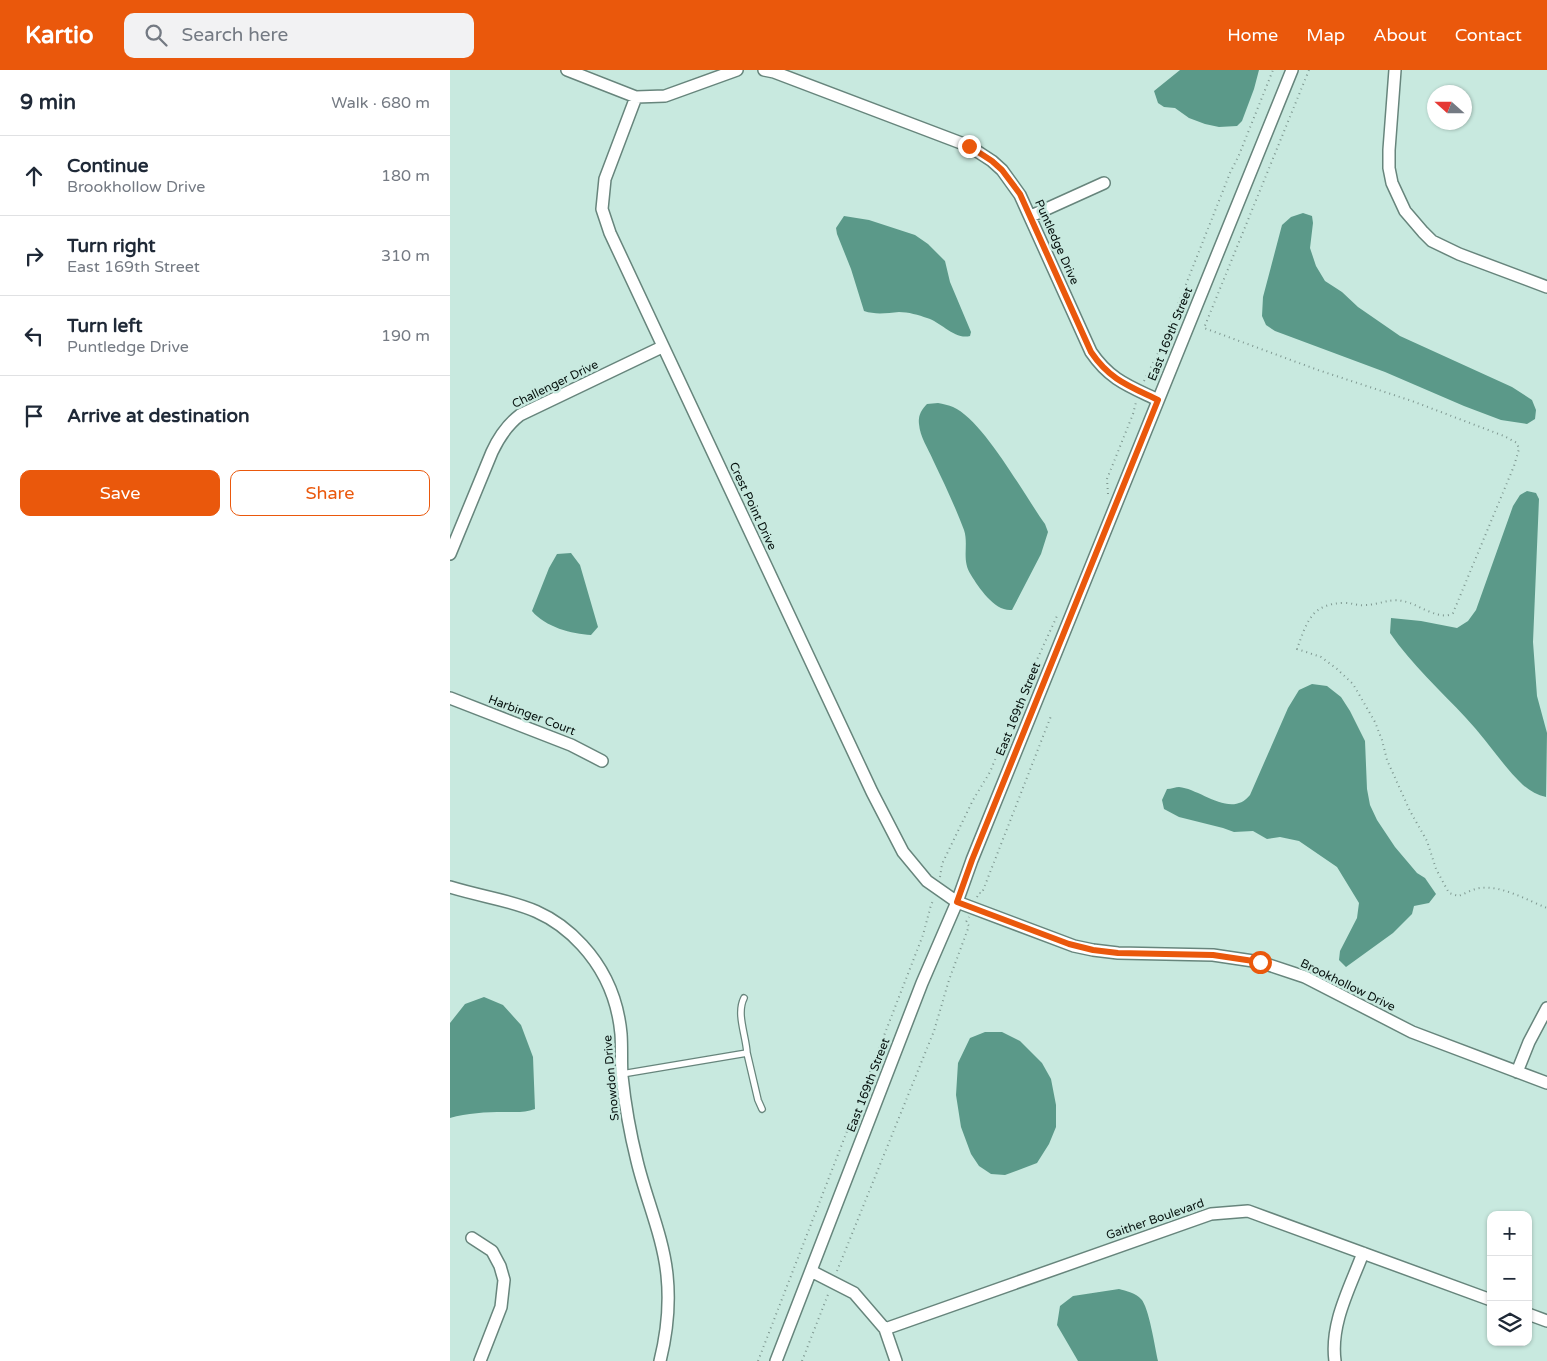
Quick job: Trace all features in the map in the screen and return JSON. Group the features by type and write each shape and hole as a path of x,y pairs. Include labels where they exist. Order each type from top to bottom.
{"street":[{"path":"567,70 636,97 666,96 737,70"},
{"name":"Puntledge Drive","path":"764,70 774,72 969,146 992,161 1002,170 1020,194 1091,352 1106,372 1158,400"},
{"name":"East 169th Street","path":"776,1361 922,983 957,902 975,852 1292,70"},
{"path":"1395,70 1389,168 1392,183 1405,211 1432,241 1459,254 1546,282"},
{"name":"Crest Point Drive","path":"636,97 605,179 602,209 610,233 662,347 892,832 903,852 927,881 957,902"},
{"path":"1031,216 1104,183"},
{"name":"Challenger Drive","path":"450,554 492,452 498,440 512,422 520,415 662,347"},
{"name":"Harbinger Court","path":"450,698 572,745 602,761"},
{"name":"Snowdon Drive","path":"450,887 511,901 539,912 566,929 582,945 603,973 614,998 621,1034 622,1074 627,1116 637,1163 662,1247 667,1274 668,1309 660,1361"},
{"name":"Brookhollow Drive","path":"957,902 1069,944 1093,950 1118,953 1213,955 1260,962 1305,977 1406,1029 1547,1083"},
{"path":"1517,1072 1529,1042 1547,1008"},
{"name":"Gaither Boulevard","path":"885,1330 1211,1214 1248,1210 1487,1299"},
{"path":"472,1238 492,1251 500,1266 504,1280 501,1307 480,1361"},
{"path":"1335,1361 1336,1325 1363,1253"},
{"path":"811,1271 854,1293 885,1330 896,1361"},
{"path":"1532,1315 1547,1321"}],"lane":[{"path":"744,998 741,1004 741,1016 747,1053 762,1109"},
{"path":"622,1074 747,1053"}],"path":[{"path":"1108,496 1107,479 1133,414 1139,391 1162,345 1273,70"},
{"path":"1309,70 1204,328 1318,370 1412,401 1493,432 1517,444 1519,449 1514,466 1453,613 1444,616 1396,600 1386,600 1365,605 1334,604 1324,607 1311,616 1297,649 1321,657 1337,668 1353,684 1375,722 1387,760 1410,811 1427,840 1436,869 1449,893 1458,896 1477,888 1487,887 1508,892 1547,908"},
{"path":"758,1361 923,935 938,888 942,864 973,800 990,772 1029,676 1060,610"},
{"path":"802,1361 934,1031 949,980 969,926 966,922 979,893 982,893 1051,716"}],"shaded area":[{"path":"1180,70 1259,70 1242,121 1237,126 1219,127 1205,124 1189,118 1175,108 1164,107 1158,103 1154,91"},
{"path":"1303,213 1312,216 1310,248 1316,266 1325,281 1400,336 1512,387 1532,400 1536,410 1535,419 1527,424 1501,420 1385,372 1275,331 1266,325 1262,316 1263,297 1282,225 1291,217"},
{"path":"844,216 869,220 915,235 928,244 945,261 950,282 971,332 970,336 964,337 953,333 932,320 913,314 864,311 851,269 837,234 836,228"},
{"path":"938,403 953,407 965,415 977,427 1003,460 1045,524 1048,532 1041,554 1012,610 1000,607 988,598 978,586 966,564 964,530 920,429 920,413 927,404"},
{"path":"1527,491 1536,493 1539,499 1533,642 1537,696 1547,733 1546,797 1531,791 1515,777 1473,726 1417,667 1390,633 1391,618 1421,621 1457,628 1468,621 1476,610 1513,506 1520,495"},
{"path":"571,553 580,565 598,627 591,635 559,629 537,617 532,611 549,568 557,554"},
{"path":"1312,684 1327,686 1341,697 1350,711 1365,741 1367,789 1370,805 1377,820 1395,847 1417,873 1425,878 1436,894 1429,903 1414,906 1412,914 1393,933 1346,967 1339,960 1340,951 1357,918 1359,903 1337,867 1299,841 1280,837 1267,839 1253,831 1234,832 1179,817 1164,809 1162,800 1167,789 1179,787 1225,804 1242,802 1250,795 1288,708 1299,690"},
{"path":"484,997 503,1005 521,1025 533,1057 535,1109 520,1112 477,1113 450,1118 450,1023 465,1004"},
{"path":"985,1032 1002,1032 1020,1041 1042,1063 1051,1079 1056,1105 1056,1127 1049,1144 1037,1163 1005,1175 991,1174 979,1166 971,1154 961,1127 956,1095 958,1063 970,1038"},
{"path":"1119,1289 1131,1292 1144,1303 1158,1361 1078,1361 1057,1325 1060,1306 1073,1296"}],"route":[{"path":"969,146 980,152 1002,170 1020,194 1091,352 1098,363 1106,372 1124,384 1158,400 972,860 957,902 1069,944 1093,950 1118,953 1213,955 1260,962"}]}
